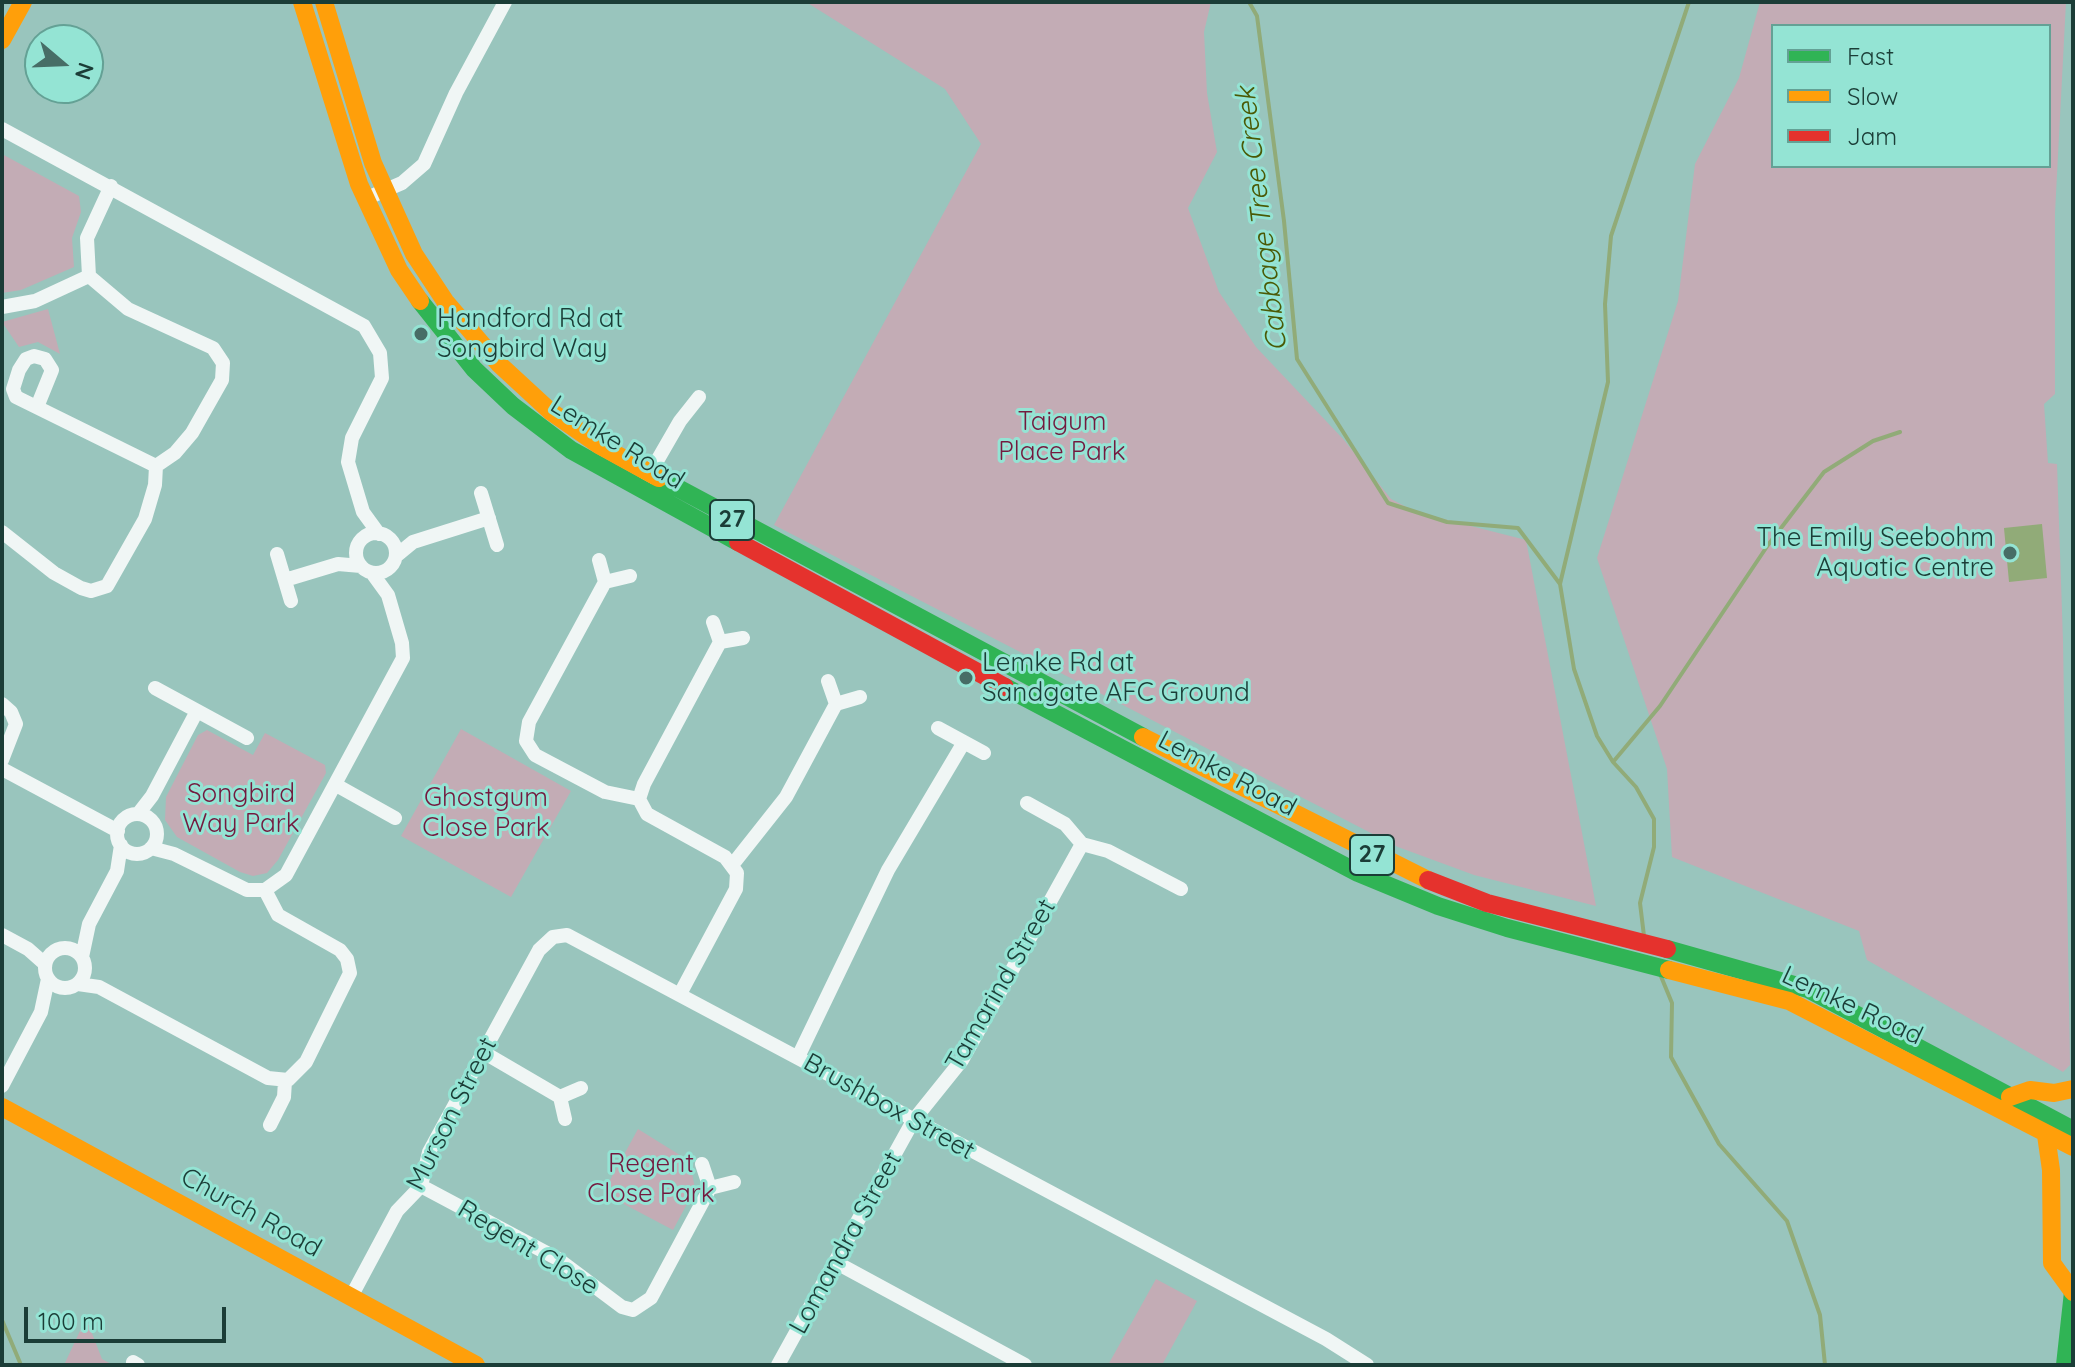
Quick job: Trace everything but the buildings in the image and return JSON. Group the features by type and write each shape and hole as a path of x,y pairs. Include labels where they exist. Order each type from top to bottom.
{"main road":[{"path":"2,40 23,2"},
{"name":"Lemke Road","path":"302,2 365,199 399,270 452,346 542,430 1397,867 1487,903 1782,979 1835,1001 2073,1130"},
{"name":"Lemke Road","path":"324,2 384,191 414,254 445,301 499,364 550,411 644,483 1358,873 1471,917 1789,1001 1829,1018 2073,1147"},
{"path":"2010,1097 2030,1090 2054,1093 2073,1089"},
{"name":"Church Road","path":"2,1107 476,1365"},
{"path":"2046,1135 2052,1263 2073,1292 2065,1365"}],"street":[{"path":"365,199 411,177 424,164 449,105 505,2"},
{"path":"2,129 357,321 380,353 380,384 348,452 363,512 360,544 366,569 388,595"},
{"path":"2,532 60,577 86,590 102,589 116,576 145,519 155,485 156,466 192,433 222,380 223,363 208,345 128,309 89,276 87,238 111,186"},
{"path":"2,307 35,301 89,276"},
{"path":"644,483 680,421 699,397"},
{"path":"37,407 156,466"},
{"path":"481,493 497,545"},
{"path":"144,816 154,843 241,889 265,890 286,875 403,658 402,643 388,595 389,550 363,512"},
{"path":"338,564 366,569 389,550 489,518"},
{"path":"360,544 389,550"},
{"path":"285,580 338,564 360,544"},
{"path":"277,554 291,601"},
{"path":"599,560 605,582 529,722 526,741 535,755 605,792 639,799"},
{"path":"605,582 630,576"},
{"path":"680,994 736,889 738,878 733,864 652,818 644,811 639,799 644,784 720,642 713,622"},
{"path":"720,642 743,638"},
{"path":"828,681 836,704"},
{"path":"155,688 247,738"},
{"path":"733,864 786,797 836,704 860,697"},
{"path":"2,704 11,712 16,724 2,760"},
{"path":"120,833 144,816 197,711"},
{"path":"938,728 984,753"},
{"path":"798,1057 888,870 964,742"},
{"path":"2,769 102,820 120,833 136,853"},
{"path":"336,785 395,818"},
{"path":"1027,803 1065,824 1082,844 1108,851 1181,889"},
{"path":"117,871 120,833"},
{"path":"2,1086 41,1012 77,975 89,924 117,871 136,853 154,843"},
{"name":"Tamarind Street","path":"913,1121 962,1060 1082,844"},
{"path":"265,890 278,915 340,950 350,973 301,1069 285,1081 284,1097 270,1125"},
{"path":"41,1012 48,966 89,924"},
{"path":"2,935 28,949 48,966 77,975 262,1075 285,1081"},
{"name":"Brushbox Street","path":"558,935 579,939 913,1121 1326,1339 1367,1365"},
{"name":"Murson Street","path":"351,1297 397,1211 421,1186 426,1159 539,950 558,935"},
{"path":"67,948 77,975"},
{"path":"483,1052 560,1097 565,1119"},
{"path":"560,1097 581,1088"},
{"name":"Lomandra Street","path":"778,1365 913,1121"},
{"path":"702,1164 710,1188 734,1182"},
{"name":"Regent Close","path":"421,1186 558,1259 622,1307 633,1310 651,1298 710,1188"},
{"path":"835,1262 1025,1365"}],"green space":[{"name":"Taigum Place Park","path":"806,2 1211,2 1204,32 1207,93 1217,152 1188,208 1219,292 1256,347 1344,440 1391,499 1416,512 1526,540 1596,906 1474,875 1398,847 774,525 981,144 945,89"},
{"path":"1760,2 2066,2 2055,213 2055,394 2044,404 2048,463 2057,464 2063,641 2070,1065 2063,1072 1867,960 1859,931 1672,857 1667,769 1597,558 1678,301 1695,164 1739,78"},
{"path":"2,154 79,196 81,212 72,238 74,267 21,290 2,293"},
{"path":"48,309 60,354 38,342 19,347 2,322"},
{"name":"Ghostgum Close Park","path":"461,729 571,791 511,897 401,836"},
{"name":"Songbird Way Park","path":"207,730 253,755 265,733 325,765 326,773 278,860 267,873 253,876 240,872 177,837 165,820 166,797 198,735"},
{"name":"Regent Close Park","path":"638,1129 683,1157 692,1173 695,1189 673,1230 603,1193"},
{"path":"1156,1279 1197,1301 1162,1365 1108,1365"},
{"path":"86,1318 102,1359 113,1365 64,1365"}],"shaded area":[{"path":"2042,524 2047,578 2009,582 2004,528"}],"waterway":[{"name":"Cabbage Tree Creek","path":"1249,2 1257,16 1284,221 1297,359 1388,503 1447,522 1518,528 1560,584 1574,669 1597,736 1613,762 1636,787 1654,819 1654,847 1640,903 1644,936"},
{"path":"1560,584 1608,382 1605,304 1611,236 1689,2"},
{"path":"1613,762 1660,706 1768,545 1824,472 1873,441 1900,432"},
{"name":"Cabbage Tree Creek","path":"1660,974 1672,1003 1671,1057 1719,1144 1787,1221 1820,1315 1825,1365"},
{"path":"2,1320 21,1365"}],"traffic: fast":[{"path":"420,301 474,369 513,406 571,450 738,542"},
{"path":"659,478 1143,737"},
{"path":"1005,687 1358,873 1438,906 1507,928 1669,970"},
{"path":"1667,949 1808,989 2073,1130"},
{"path":"2065,1365 2073,1292"}],"traffic: slow":[{"path":"2,40 23,2"},
{"path":"302,2 359,184 399,270 420,301"},
{"path":"324,2 373,163 414,254 445,301 499,364 550,411 599,445 659,478"},
{"path":"1143,737 1428,880"},
{"path":"1669,970 1789,1001 2073,1147"},
{"path":"2010,1097 2030,1090 2054,1093 2073,1089"},
{"path":"2,1107 476,1365"},
{"path":"2046,1135 2051,1170 2052,1263 2073,1292"}],"traffic: jam":[{"path":"738,542 1005,687"},
{"path":"1428,880 1487,903 1667,949"}],"place":[{"name":"Handford Rd at Songbird Way","path":"421,334"},
{"name":"The Emily Seebohm Aquatic Centre","path":"2010,553"},
{"name":"Lemke Rd at Sandgate AFC Ground","path":"966,678"}]}
